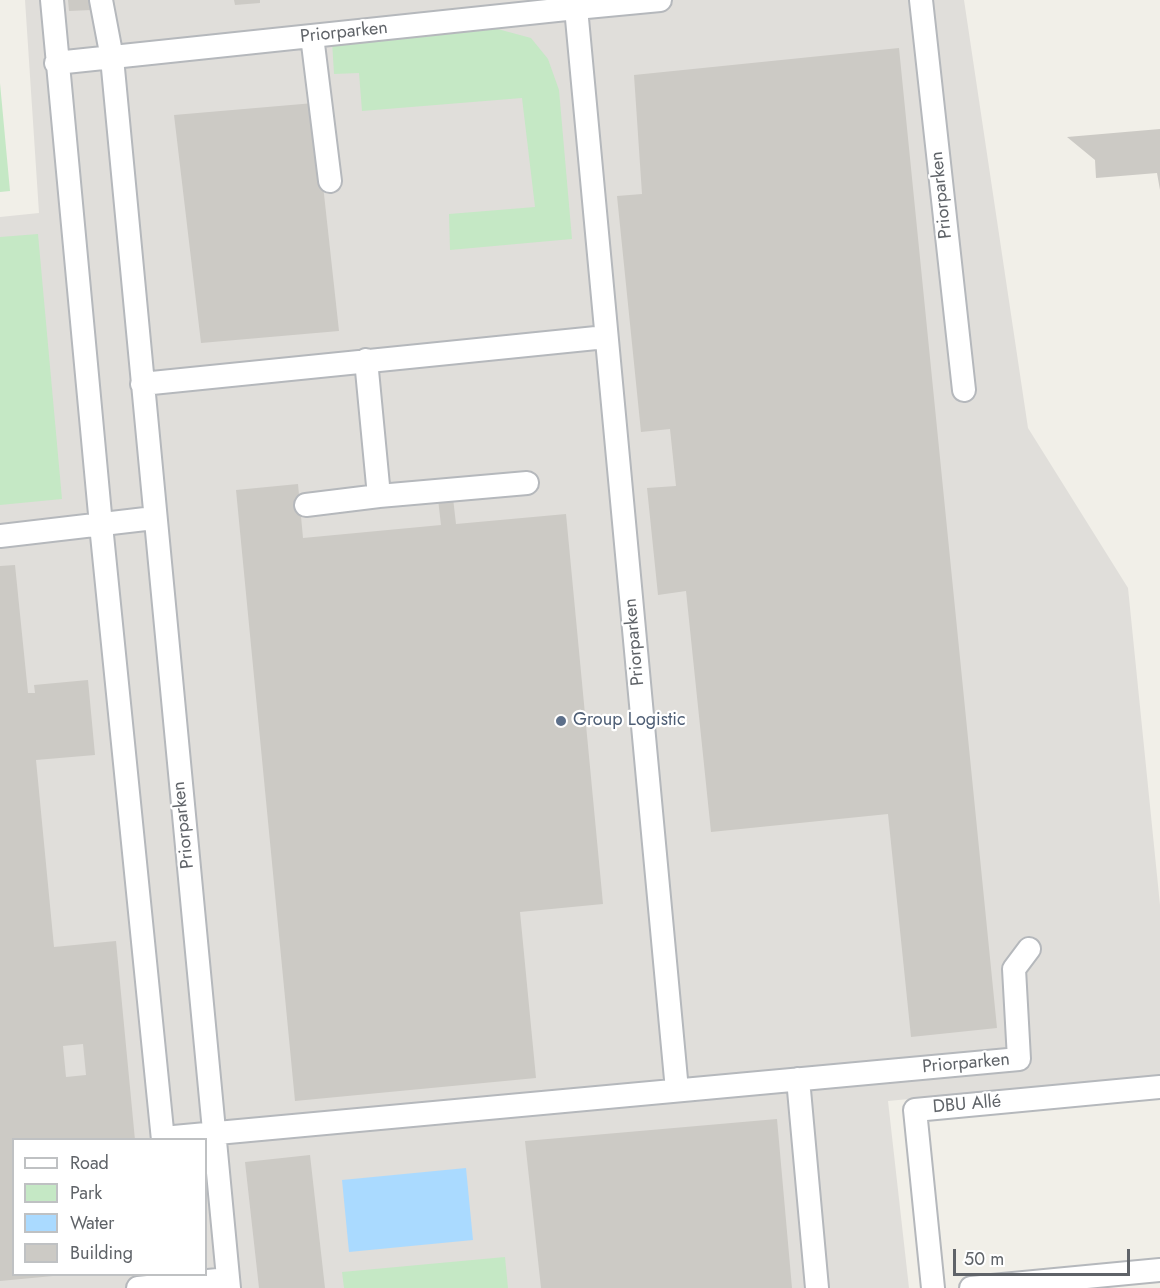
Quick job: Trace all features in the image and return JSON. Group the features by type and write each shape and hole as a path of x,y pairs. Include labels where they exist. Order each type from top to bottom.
{"street":[{"name":"Priorparken","path":"52,0 56,63 101,525 163,1138"},
{"name":"Priorparken","path":"101,0 112,58 228,1283 175,1282 138,1288"},
{"name":"Priorparken","path":"56,63 660,0"},
{"name":"Priorparken","path":"921,0 964,390"},
{"name":"Priorparken","path":"576,8 677,1090"},
{"path":"312,36 330,181"},
{"path":"142,384 606,337"},
{"path":"366,360 379,496"},
{"path":"306,504 527,483"},
{"path":"0,536 154,518"},
{"name":"Priorparken","path":"171,1138 1019,1059 1014,969 1029,949"},
{"path":"798,1079 817,1288"},
{"name":"DBU Allé","path":"933,1288 915,1110 1160,1087"},
{"path":"971,1288 1160,1270"}],"shaded area":[{"path":"25,0 964,0 1028,428 1128,588 1160,905 1160,1075 888,1101 909,1288 0,1288 0,217 39,213"}],"green space":[{"path":"494,28 531,38 548,59 559,90 572,239 450,250 449,214 535,207 522,98 362,111 359,73 334,74 332,41"},
{"path":"0,83 10,191 0,192"},
{"path":"38,234 62,499 0,505 0,237"},
{"path":"505,1257 508,1288 344,1288 342,1272"}],"water":[{"path":"466,1168 473,1240 349,1252 342,1180"}],"building":[{"path":"68,0 90,0 91,10 69,11"},
{"path":"234,0 260,0 260,3 235,5"},
{"path":"899,48 997,1028 911,1037 888,814 711,832 686,591 658,595 647,488 676,486 670,429 641,432 617,196 642,194 634,75"},
{"path":"314,103 339,331 201,343 174,115"},
{"path":"1160,129 1160,190 1157,173 1096,178 1095,160 1067,137"},
{"path":"298,484 303,538 441,525 438,499 453,498 456,524 566,514 603,904 520,912 536,1078 295,1101 236,490"},
{"path":"15,565 28,693 35,693 34,685 88,680 95,755 36,760 54,947 116,941 135,1138 12,1138 12,1276 53,1276 0,1281 0,566","holes":["83,1044 86,1075 66,1077 63,1046"]},
{"path":"777,1119 792,1288 541,1288 525,1141"},
{"path":"310,1155 325,1288 259,1288 245,1162"}],"place":[{"name":"Group Logistic","path":"561,721"}]}
